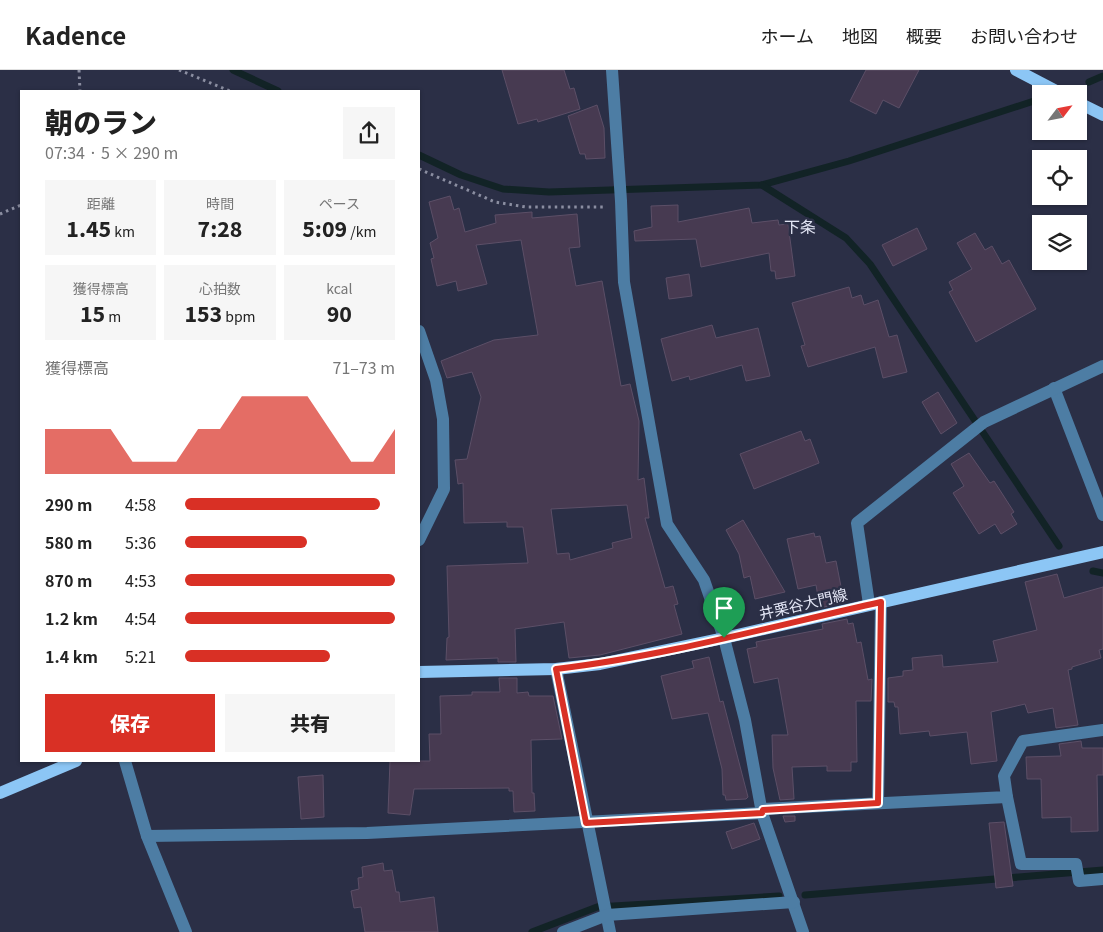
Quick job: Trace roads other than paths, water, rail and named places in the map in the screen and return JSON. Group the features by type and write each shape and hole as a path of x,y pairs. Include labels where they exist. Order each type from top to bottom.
{"main road":[{"path":"1016,70 1045,85"},
{"path":"1088,108 1103,115"},
{"name":"井栗谷大門線","path":"420,672 556,669 600,664 724,638 1103,552"},
{"path":"0,793 74,762"}],"street":[{"path":"612,70 620,183 624,282 667,524 704,580 724,638 745,720 762,811 804,932"},
{"path":"420,335 436,380 443,419 444,489 420,538"},
{"path":"878,803 875,603 857,523 984,422 1103,366"},
{"path":"1054,388 1103,515"},
{"path":"556,669 586,823 610,932"},
{"path":"1103,730 1023,741 1004,776 1020,864 1076,864 1078,881 1103,879"},
{"path":"125,762 147,836 186,932"},
{"path":"147,836 367,833 586,823 878,803 1007,797"},
{"path":"563,932 607,915 794,902"}],"waterway":[{"path":"233,70 276,90"},
{"path":"1089,82 1103,76"},
{"path":"420,155 461,175 503,189 549,192 762,185 849,161 1032,102"},
{"path":"762,185 846,238 870,264 1059,546"},
{"path":"1093,571 1103,573"},
{"path":"805,895 1103,870"},
{"path":"532,932 597,907 779,896"}],"district":[{"name":"下条","path":"800,226"}]}
